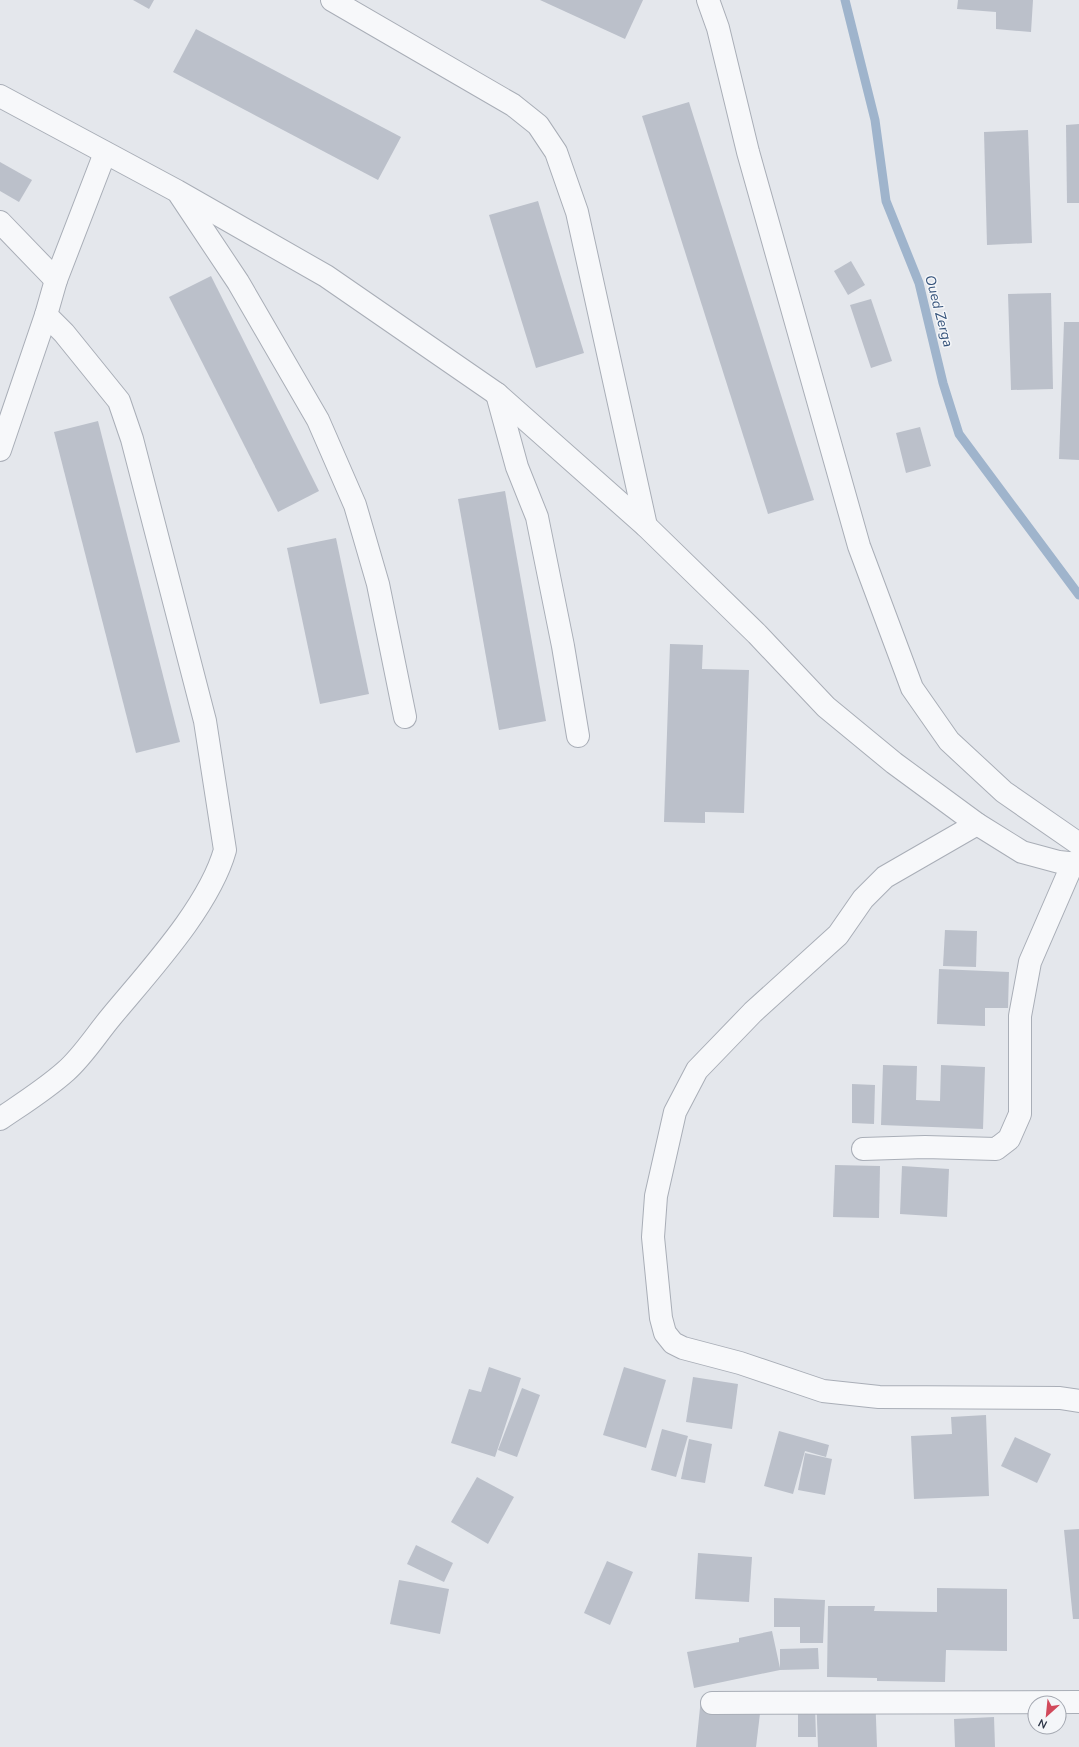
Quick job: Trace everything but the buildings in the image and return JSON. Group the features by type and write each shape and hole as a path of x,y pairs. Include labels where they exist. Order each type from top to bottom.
{"street":[{"path":"332,0 513,105 538,125 556,152 577,212 646,526"},
{"path":"708,0 718,28 754,174 859,546 912,688 949,741 1077,857"},
{"path":"0,96 177,191 326,276 496,394 646,526 757,634 826,707 894,763 977,824 1022,852 1059,862 1077,857"},
{"path":"0,450 46,315 56,280 75,236 105,153"},
{"path":"177,191 238,282 318,420 352,498 378,584 405,717"},
{"path":"0,222 56,280"},
{"path":"0,1119 67,1070 88,1046 160,958 189,919 212,883 221,864 225,850 205,721 132,439 119,401 64,333 46,315"},
{"path":"496,394 517,467 537,517 563,646 578,736"},
{"path":"977,824 885,877 863,899 838,935 753,1012 697,1070 675,1112 656,1196 652,1237 661,1318 665,1333 673,1343 683,1348 740,1363 823,1391 879,1397 1060,1398 1079,1401"},
{"path":"863,1149 925,1147 996,1149 1009,1139 1020,1114 1020,1016 1030,962 1077,857"},
{"path":"712,1703 1079,1702"}],"waterway":[{"name":"Oued Zerga","path":"845,0 875,120 886,201 919,283 943,383 959,434 1079,595"}]}
